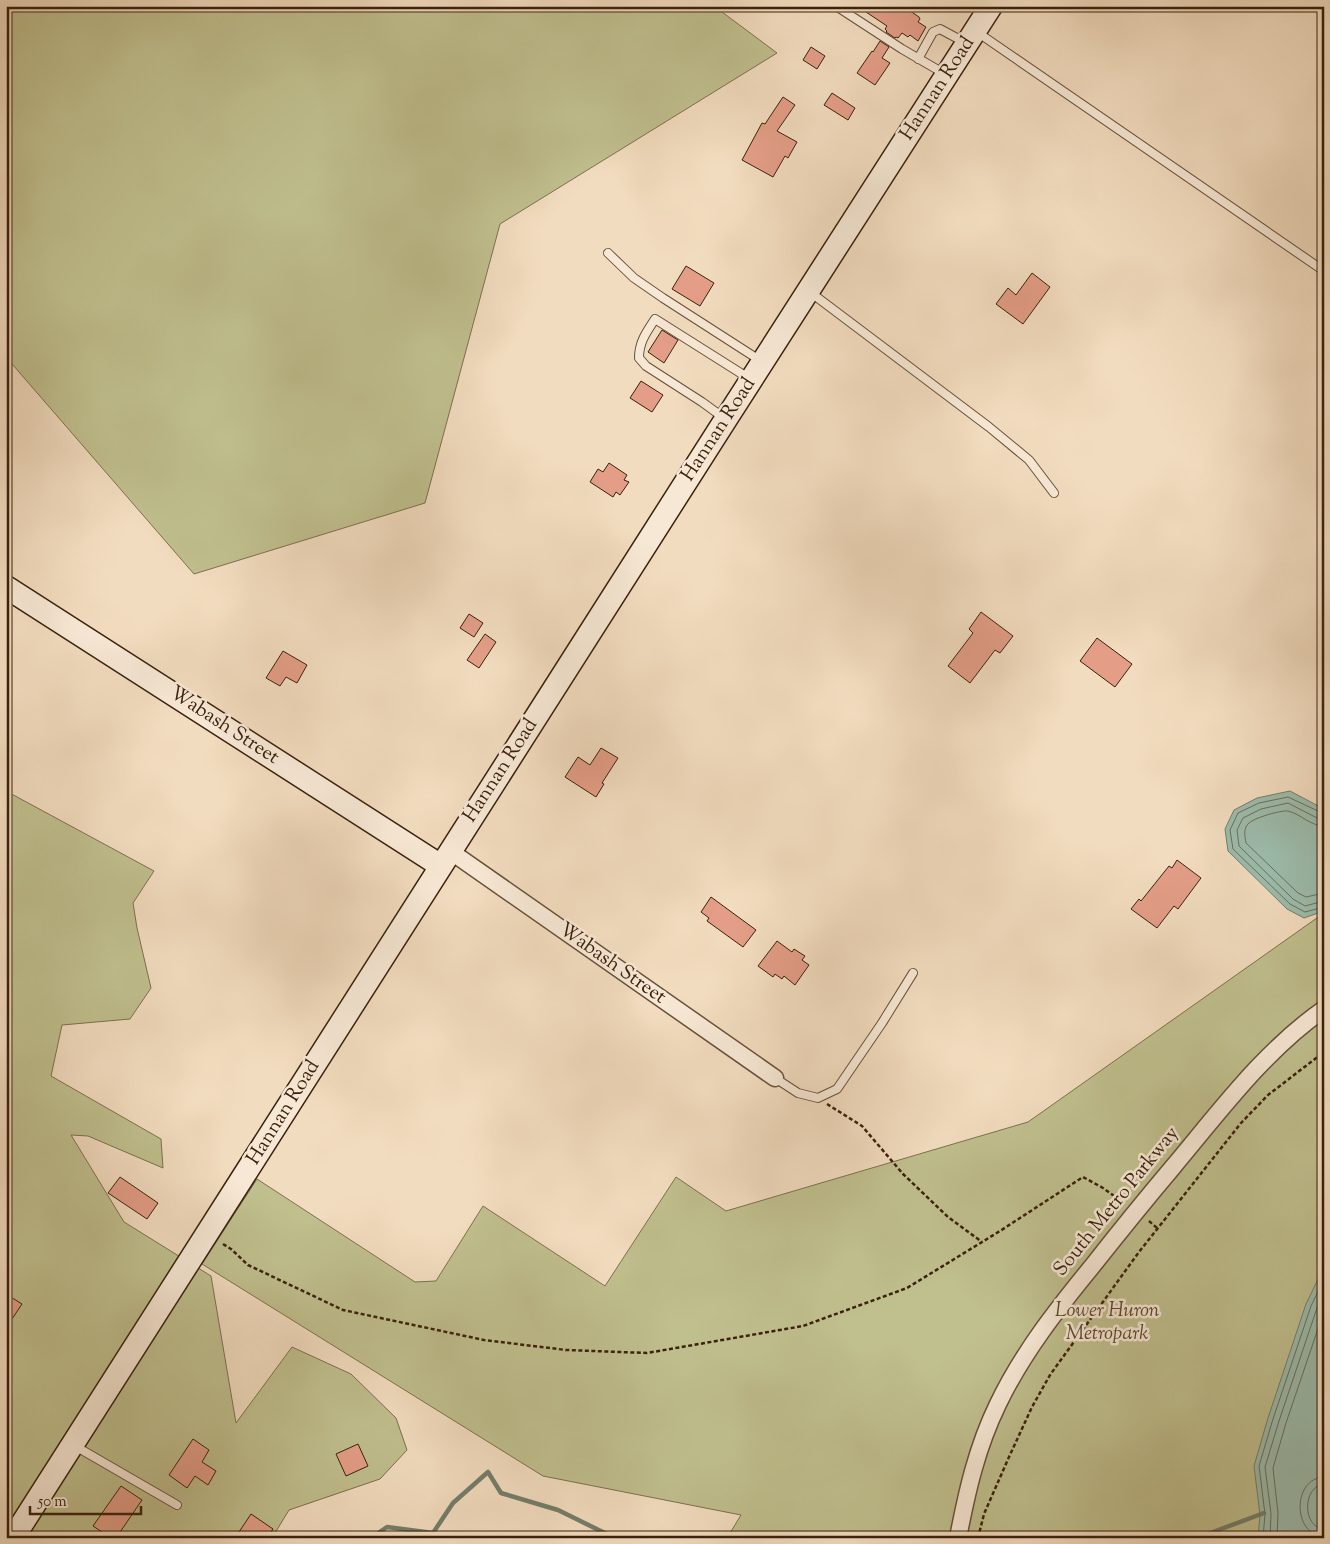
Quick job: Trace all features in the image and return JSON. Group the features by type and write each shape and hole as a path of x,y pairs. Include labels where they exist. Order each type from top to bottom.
{"street":[{"name":"Hannan Road","path":"13,1538 445,858 991,6"},
{"name":"Wabash Street","path":"6,587 445,858 775,1078"},
{"name":"South Metro Parkway","path":"958,1538 974,1462 997,1406 1024,1355 1056,1310 1241,1086 1276,1047 1324,1009"}],"lane":[{"path":"836,6 918,59 947,75"},
{"path":"918,59 933,32 940,29 971,37 1324,271"},
{"path":"608,253 634,278 757,371"},
{"path":"808,291 989,426 1029,460 1054,493"},
{"path":"726,419 646,366 639,358 639,347 646,331 655,320 757,371"},
{"path":"775,1078 798,1093 818,1098 837,1089 913,973"},
{"path":"73,1444 177,1505"}],"path":[{"path":"978,1538 984,1514 1036,1399 1050,1375 1157,1228 1241,1123 1268,1095 1324,1052"},
{"path":"818,1098 862,1126 903,1174 948,1217 982,1242"},
{"path":"207,1234 231,1249 248,1265 343,1310 484,1340 566,1350 647,1353 803,1326 907,1288 1083,1177 1103,1188 1157,1228"}],"green space":[{"path":"6,6 714,6 777,53 500,224 425,503 194,574 6,357"},
{"path":"6,791 154,871 133,903 151,988 130,1019 62,1025 51,1076 161,1139 163,1168 88,1136 71,1135 124,1222 211,1276 236,1423 292,1347 351,1374 396,1418 407,1450 380,1479 289,1510 272,1538 6,1538"},
{"name":"Lower Huron Metropark","path":"1324,913 1324,1538 727,1538 741,1515 543,1476 202,1264 257,1179 415,1282 436,1281 483,1206 605,1286 676,1177 726,1211 1028,1122"}],"water":[{"path":"1290,791 1324,809 1324,911 1304,918 1287,909 1228,851 1225,829 1234,810 1257,798"},
{"path":"1324,1267 1324,1486 1318,1508 1324,1525 1324,1538 1258,1538 1260,1515 1254,1466 1306,1304"}],"building":[{"path":"857,6 903,6 919,17 918,22 926,27 918,41 910,35 908,37 902,33 898,38 895,38 886,32 887,26"},
{"path":"880,41 889,47 882,58 890,63 875,85 857,73"},
{"path":"811,47 825,56 817,69 803,60"},
{"path":"832,93 855,108 848,120 824,105"},
{"path":"783,97 795,105 777,131 797,142 788,158 785,156 773,177 742,160 762,123 765,124"},
{"path":"686,266 714,283 700,306 672,289"},
{"path":"1032,273 1050,287 1023,324 996,304 1008,288 1016,295"},
{"path":"662,330 678,340 664,363 648,352"},
{"path":"641,381 663,395 652,412 630,398"},
{"path":"609,463 627,475 624,480 629,482 620,495 616,492 613,497 590,482 598,469 603,472"},
{"path":"981,612 1013,636 1000,653 995,650 970,683 948,666 973,633 969,629"},
{"path":"469,614 483,623 474,637 460,628"},
{"path":"485,634 496,642 479,668 467,660"},
{"path":"1097,638 1132,664 1115,687 1080,661"},
{"path":"283,651 307,665 297,683 286,677 280,686 266,678"},
{"path":"601,748 618,758 602,783 604,784 596,797 565,777 578,757 590,765"},
{"path":"1177,860 1201,878 1178,909 1174,906 1157,928 1131,909 1139,899 1141,901 1169,866 1172,868"},
{"path":"711,897 756,930 743,947 707,921 709,918 701,912"},
{"path":"777,941 792,952 794,949 805,956 802,960 809,965 795,985 784,976 782,979 775,974 773,977 758,966"},
{"path":"120,1177 158,1203 147,1219 108,1193"},
{"path":"6,1294 22,1304 6,1328"},
{"path":"193,1439 209,1450 202,1462 216,1471 208,1485 195,1476 187,1488 169,1475"},
{"path":"358,1444 368,1466 346,1476 336,1454"},
{"path":"121,1486 142,1500 116,1538 111,1538 93,1526"},
{"path":"251,1514 273,1529 267,1538 247,1538 239,1532"}],"waterway":[{"path":"371,1538 387,1527 433,1533 453,1503 488,1472 501,1493 558,1510 615,1538"},
{"path":"1197,1538 1264,1513"}]}
